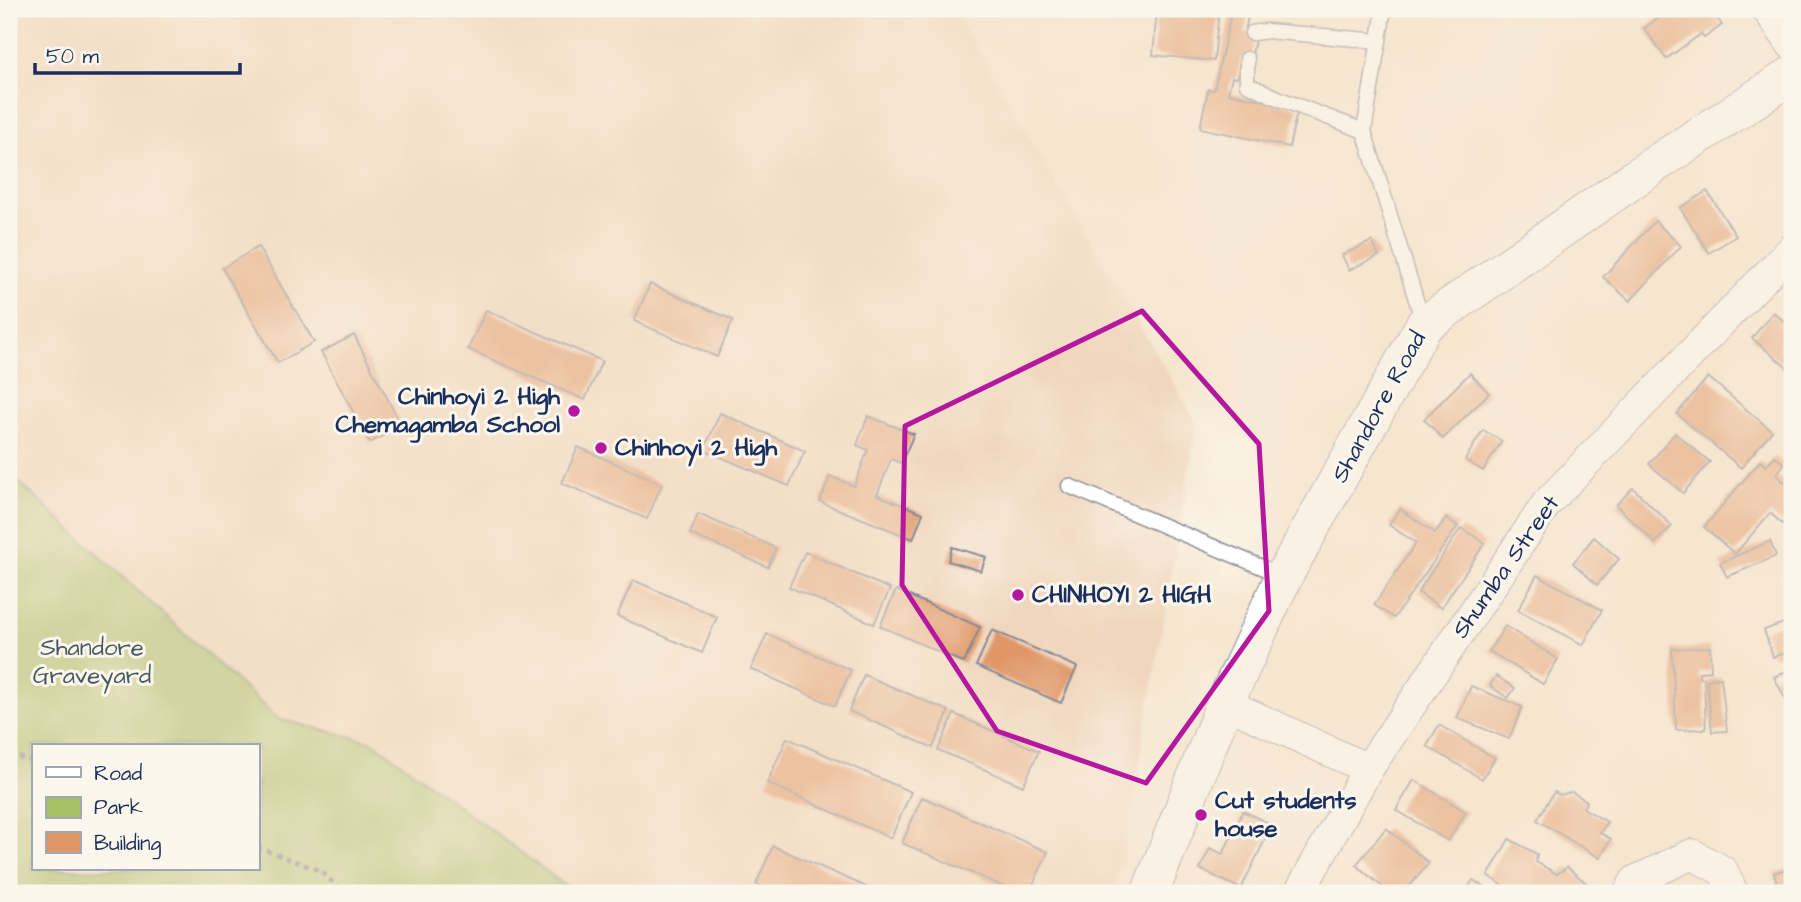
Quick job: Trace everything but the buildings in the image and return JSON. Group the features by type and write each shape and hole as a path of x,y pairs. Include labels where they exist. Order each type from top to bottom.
{"street":[{"path":"1767,9 1792,45"},
{"name":"Shandore Road","path":"1150,893 1225,703 1284,576 1424,325 1654,165 1792,75"},
{"name":"Shumba Street","path":"1299,893 1368,769 1547,503 1792,249"},
{"path":"1225,703 1368,769"},
{"path":"1628,893 1635,881 1692,854 1723,871 1733,893"}],"lane":[{"path":"1384,9 1364,131 1424,325"},
{"path":"1252,33 1267,31 1379,41"},
{"path":"1247,59 1247,84 1364,131"},
{"path":"1069,486 1284,576"}],"path":[{"path":"9,753 32,762"},
{"path":"259,848 321,871 344,893"}],"highlighted area":[{"path":"1142,311 1259,444 1269,611 1146,783 997,731 902,585 905,426"}],"shaded area":[{"name":"Chinhoyi 2 High","path":"9,9 954,9 1197,423 1124,854 1111,893 575,893 373,742 278,719 9,473"}],"green space":[{"name":"Shandore Graveyard","path":"9,473 278,719 373,742 575,893 9,893"}],"place":[{"name":"Chinhoyi 2 High Chemagamba School","path":"574,411"},
{"name":"Chinhoyi 2 High","path":"601,448"},
{"name":"CHINHOYI 2 HIGH","path":"1018,595"},
{"name":"Cut students house","path":"1201,815"}]}
